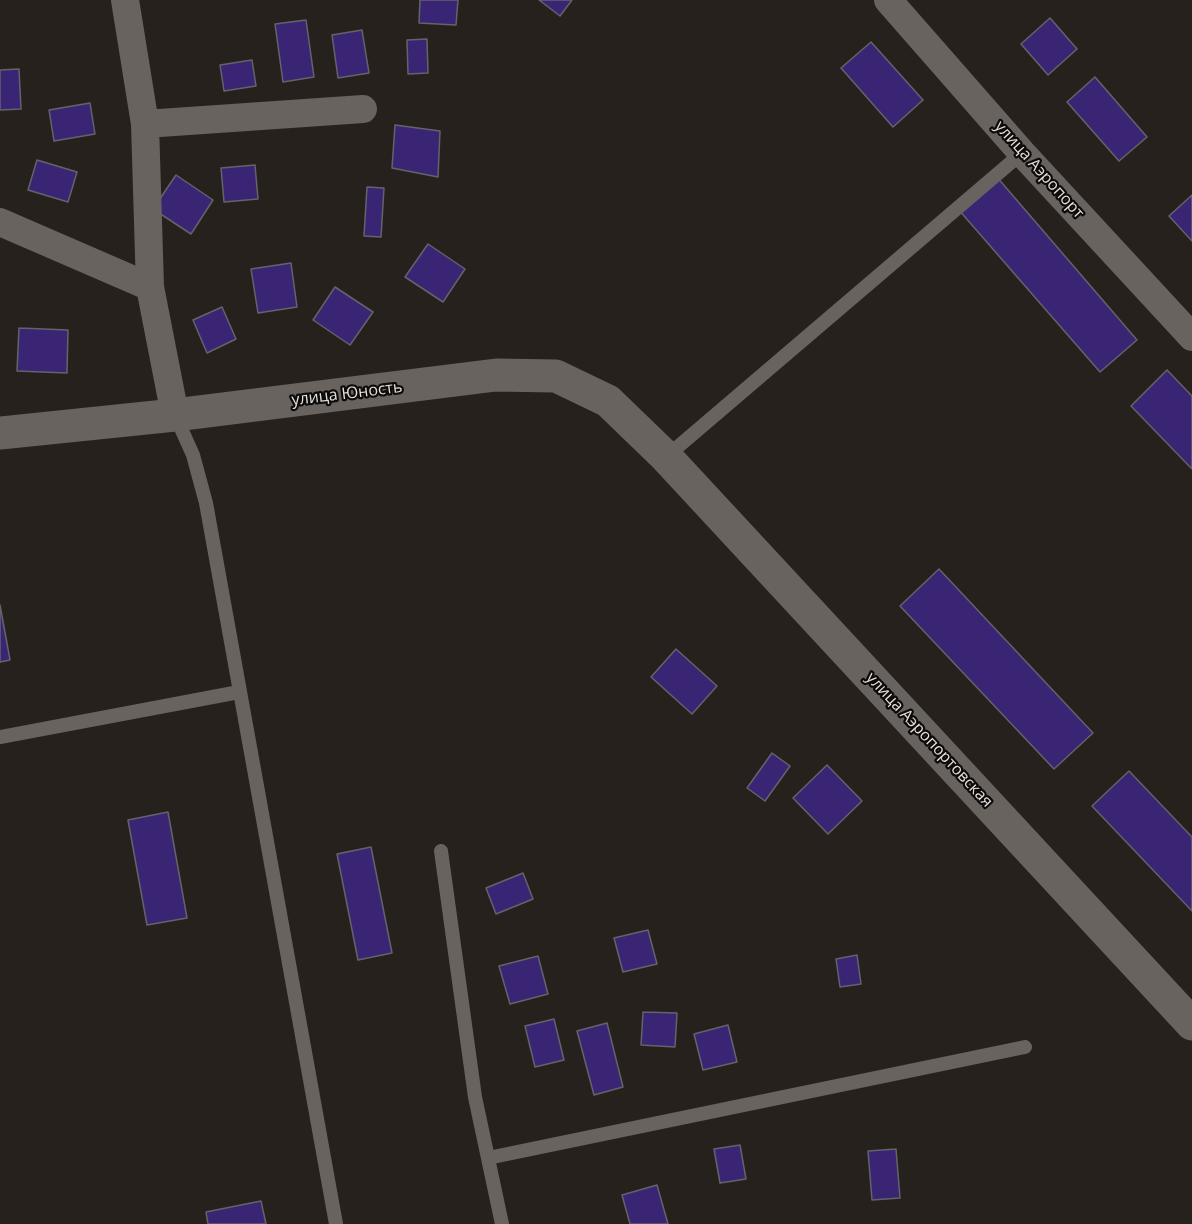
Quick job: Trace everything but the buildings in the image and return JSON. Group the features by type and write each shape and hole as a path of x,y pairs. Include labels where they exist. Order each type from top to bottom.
{"street":[{"path":"125,0 145,124 150,287 175,416"},
{"name":"улица Аэропорт","path":"888,0 1022,153 1192,337"},
{"path":"145,124 363,109"},
{"path":"0,222 150,287"},
{"name":"улица Юность","path":"0,433 175,416 496,375 556,376 608,401 666,457"},
{"name":"улица Аэропортовская","path":"666,457 1192,1024"}],"lane":[{"path":"666,457 1022,153"},
{"path":"175,416 193,455 206,504 239,692 259,784 336,1224"},
{"path":"0,737 239,692"},
{"path":"441,851 475,1097 502,1224"},
{"path":"488,1158 1025,1047"}]}
